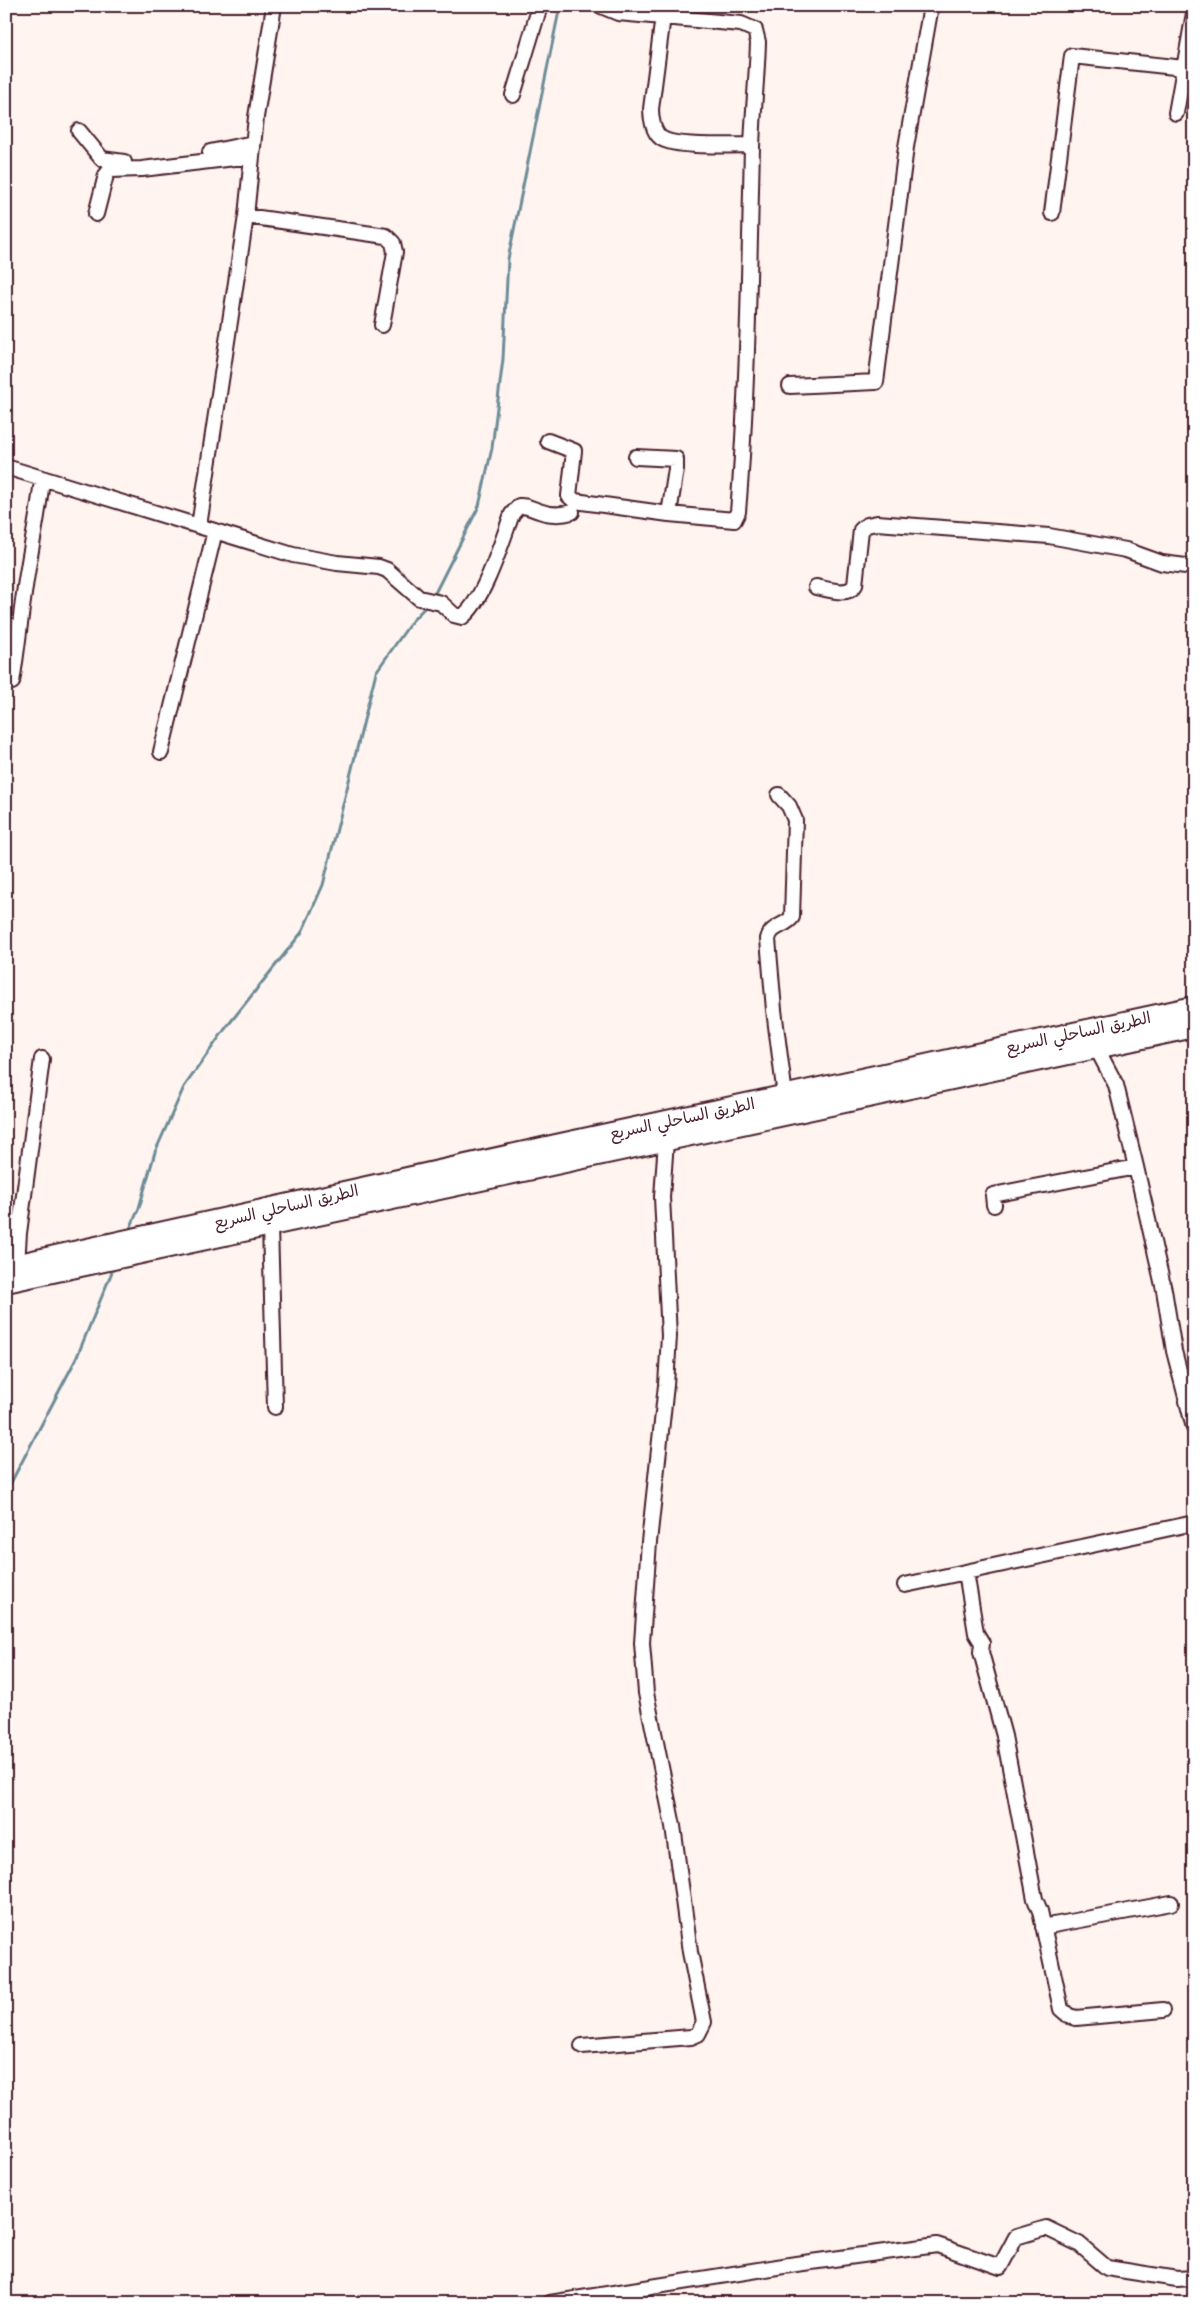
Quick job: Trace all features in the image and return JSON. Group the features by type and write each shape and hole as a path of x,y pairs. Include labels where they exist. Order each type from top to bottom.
{"highway":[{"name":"الطريق الساحلي السريع","path":"171,1239 556,1144 1194,1006"},
{"name":"الطريق الساحلي السريع","path":"171,1239 270,1226 1096,1046 1194,1027"},
{"path":"12,1266 104,1253 171,1239"},
{"path":"6,1282 104,1253"}],"street":[{"path":"199,526 246,216 252,150 274,6"},
{"path":"513,95 540,6"},
{"path":"548,441 574,451 569,496 575,500 670,514 734,520 738,512 749,340 752,145 758,42 755,30 741,24 618,13 601,6"},
{"path":"790,386 876,382 906,147 931,6"},
{"path":"1176,114 1194,14"},
{"path":"663,16 651,109 651,118 658,135 663,140 678,143 752,145"},
{"path":"1052,212 1072,56 1184,68"},
{"path":"79,131 102,159 121,163 195,154 252,150"},
{"path":"96,214 106,175 110,170 142,170 252,150"},
{"path":"246,216 386,236 393,243 395,252 382,325"},
{"path":"636,457 676,459 670,514"},
{"path":"6,467 293,556 379,567 387,570 419,598 442,603 454,615 462,617 470,612 480,596 512,514 519,506 527,506 544,513 564,514 572,512"},
{"path":"12,682 20,639 26,575 38,516 42,478"},
{"path":"816,587 848,592 855,586 861,530 867,524 876,523 1049,536 1126,550 1162,562 1194,567"},
{"path":"161,752 215,532"},
{"path":"779,795 790,806 795,820 792,917 773,929 768,940 774,1010 785,1096"},
{"path":"1096,1046 1116,1085 1164,1290 1174,1351 1194,1428"},
{"path":"12,1266 20,1224 42,1059"},
{"path":"582,2046 691,2037 698,2034 704,2022 690,1952 673,1826 646,1692 642,1643 649,1542 666,1385 669,1336 662,1197 666,1141"},
{"path":"994,1205 993,1195 1136,1167"},
{"path":"270,1226 275,1407"},
{"path":"905,1585 1194,1523"},
{"path":"966,1572 976,1633 982,1643 981,1652 1004,1736 1035,1899 1043,1927 1059,2005 1069,2016 1091,2018 1163,2010"},
{"path":"1043,1927 1171,1903"},
{"path":"550,2303 796,2264 937,2245 1000,2267 1016,2237 1046,2228 1079,2244 1107,2268 1177,2279 1194,2278"}],"waterway":[{"path":"433,597 479,506 492,448 503,359 508,259 560,6"},
{"path":"129,1231 139,1208 155,1152 184,1087 225,1029 302,932 323,885 376,672 412,621 428,604"},
{"path":"6,1492 76,1359 114,1267"}]}
